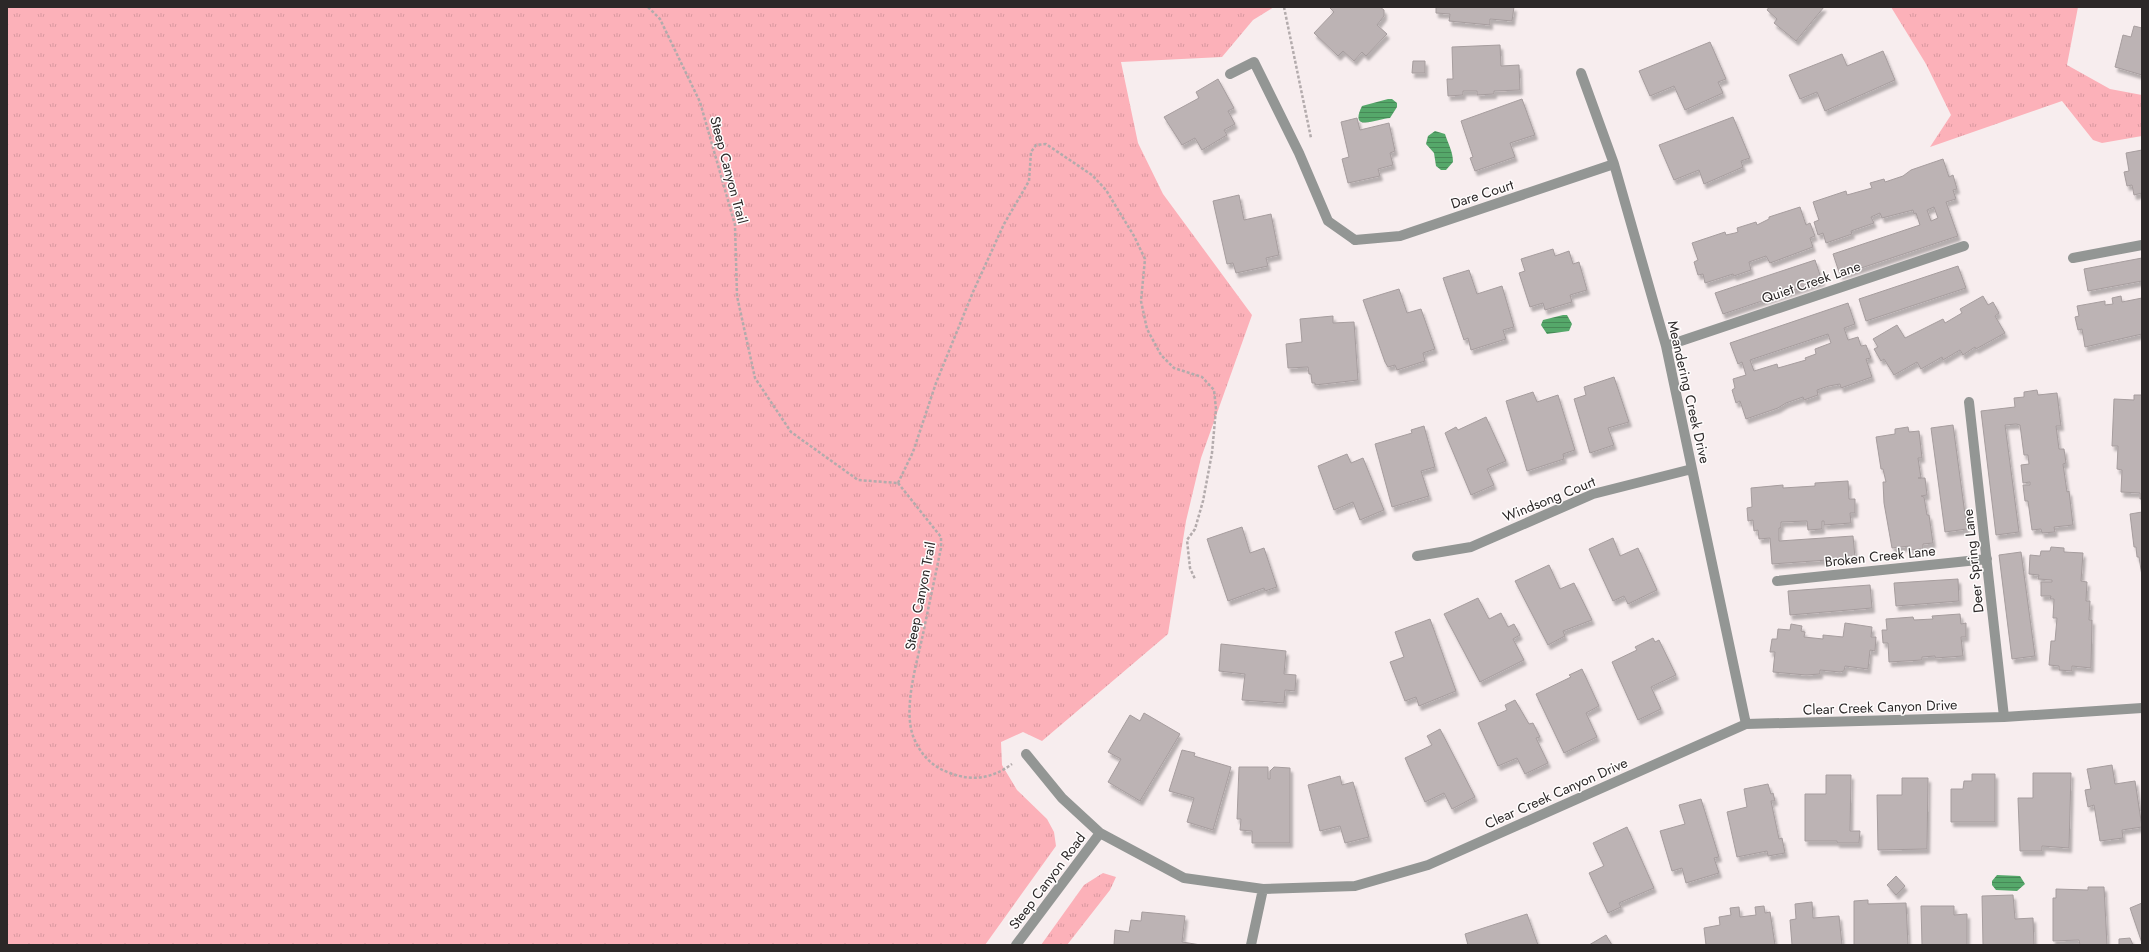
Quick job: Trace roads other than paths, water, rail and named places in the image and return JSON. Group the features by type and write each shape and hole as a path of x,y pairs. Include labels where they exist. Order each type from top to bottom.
{"street":[{"name":"Dare Court","path":"1230,74 1254,62 1299,153 1328,221 1356,240 1400,236 1614,164"},
{"name":"Meandering Creek Drive","path":"1581,73 1614,164 1666,346 1746,724"},
{"path":"2073,258 2142,245"},
{"name":"Quiet Creek Lane","path":"1666,346 1964,246"},
{"name":"Deer Spring Lane","path":"1969,402 2004,717"},
{"name":"Windsong Court","path":"1418,556 1471,547 1593,494 1692,469"},
{"name":"Broken Creek Lane","path":"1777,581 1987,559"},
{"name":"Clear Creek Canyon Drive","path":"1026,754 1062,798 1100,833 1184,878 1263,889 1355,886 1428,864 1746,724 2004,717 2142,708"},
{"name":"Steep Canyon Road","path":"1016,945 1100,833"},
{"path":"1251,945 1263,889"}]}
